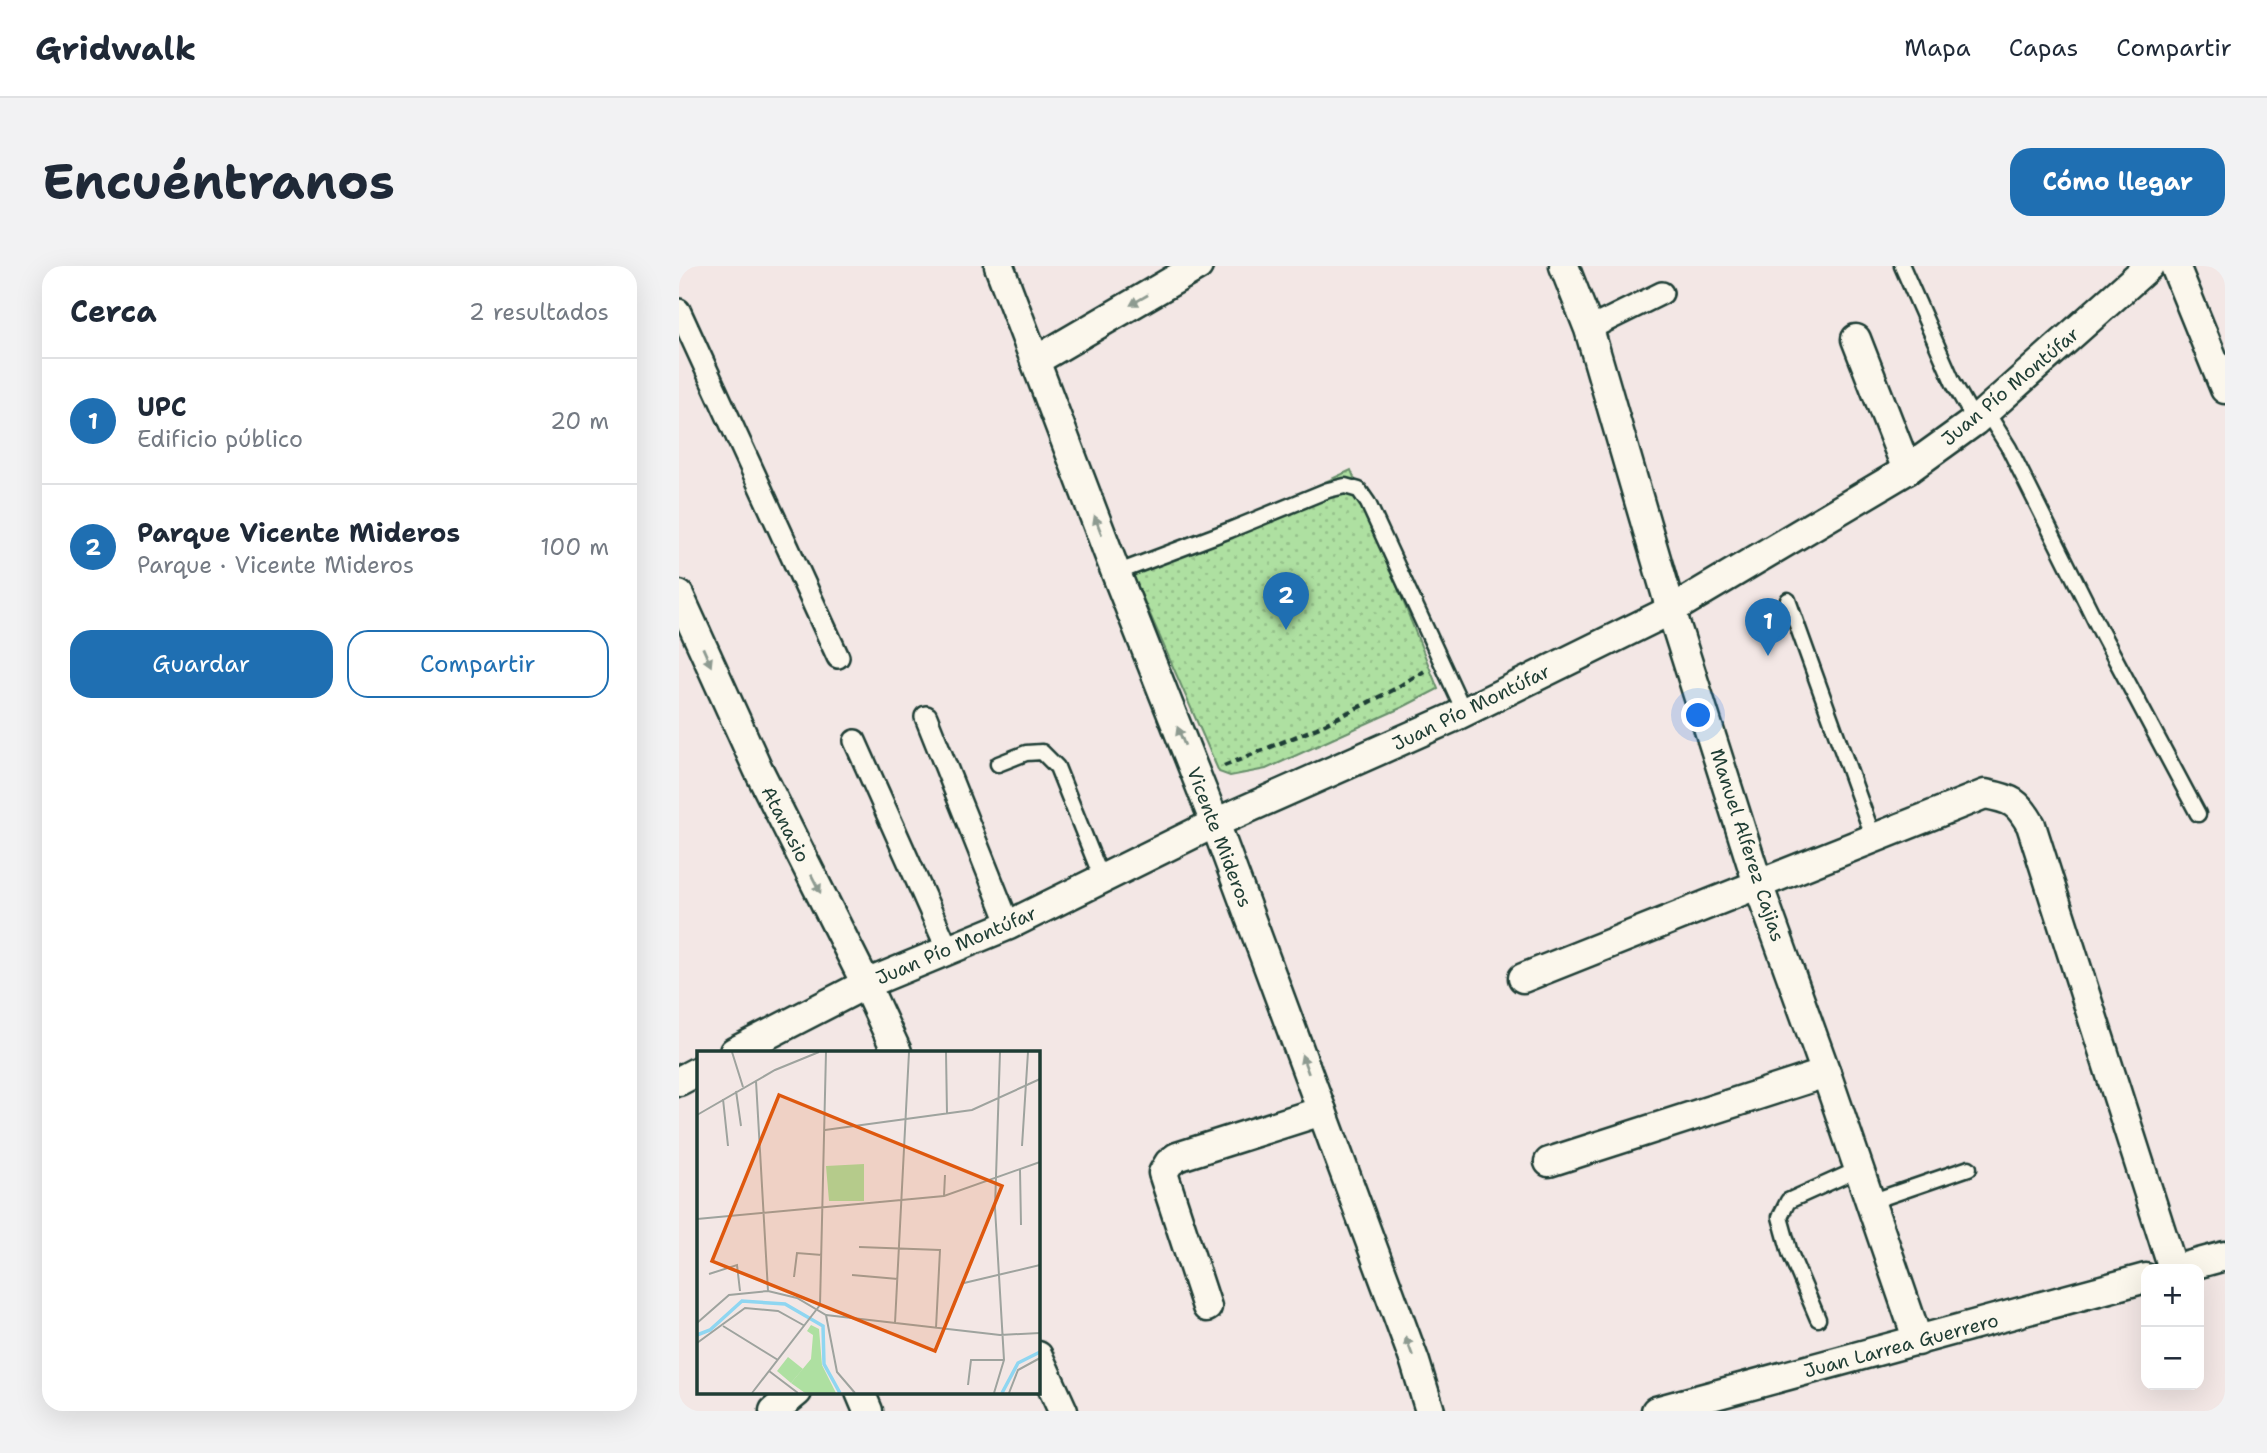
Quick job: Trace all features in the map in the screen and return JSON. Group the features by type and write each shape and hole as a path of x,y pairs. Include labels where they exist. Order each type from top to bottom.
{"street":[{"name":"Vicente Mideros","path":"999,266 1215,823 1415,1362 1430,1411"},
{"path":"1035,361 1198,266"},
{"name":"Manuel Alferez Cajias","path":"1564,266 1589,329 1671,610 1758,884 1918,1341"},
{"name":"Juan Pío Montúfar","path":"736,1051 866,984 1009,925 1215,823 1464,711 1671,610 1907,470 1980,416 2148,266"},
{"path":"2175,266 2225,389"},
{"path":"1589,329 1661,293"},
{"path":"679,310 838,657"},
{"path":"1856,339 1907,470"},
{"name":"Atanasio","path":"679,595 758,769 866,984 897,1051"},
{"path":"926,717 1009,925"},
{"path":"855,741 948,950"},
{"path":"1523,978 1985,794 2008,798 2021,807 2031,825 2173,1264"},
{"path":"679,1081 697,1072"},
{"path":"1549,1162 1826,1073"},
{"path":"1207,1307 1163,1173 1168,1163 1177,1157 1322,1111"},
{"path":"2194,1264 2225,1256"},
{"name":"Juan Larrea Guerrero","path":"1656,1411 2141,1279"},
{"path":"1039,1358 1063,1411"},
{"path":"774,1411 795,1394"},
{"path":"861,1394 868,1411"}],"lane":[{"path":"1902,266 1953,382 2009,448 2101,632 2198,814"},
{"path":"1116,573 1328,490 1345,486 1359,490 1368,503 1464,711"},
{"path":"1788,600 1874,839"},
{"path":"998,764 1026,753 1042,752 1058,767 1102,879"},
{"path":"1870,1202 1969,1168"},
{"path":"1818,1319 1790,1253 1780,1217 1788,1200 1859,1169"}],"path":[{"path":"1221,767 1317,728 1395,689 1420,673"}],"green space":[{"path":"1351,470 1438,689 1266,769 1230,776 1219,772 1131,571"}],"place":[{"name":"Parque Vicente Mideros","path":"1286,630"},
{"name":"UPC","path":"1768,656"}]}
